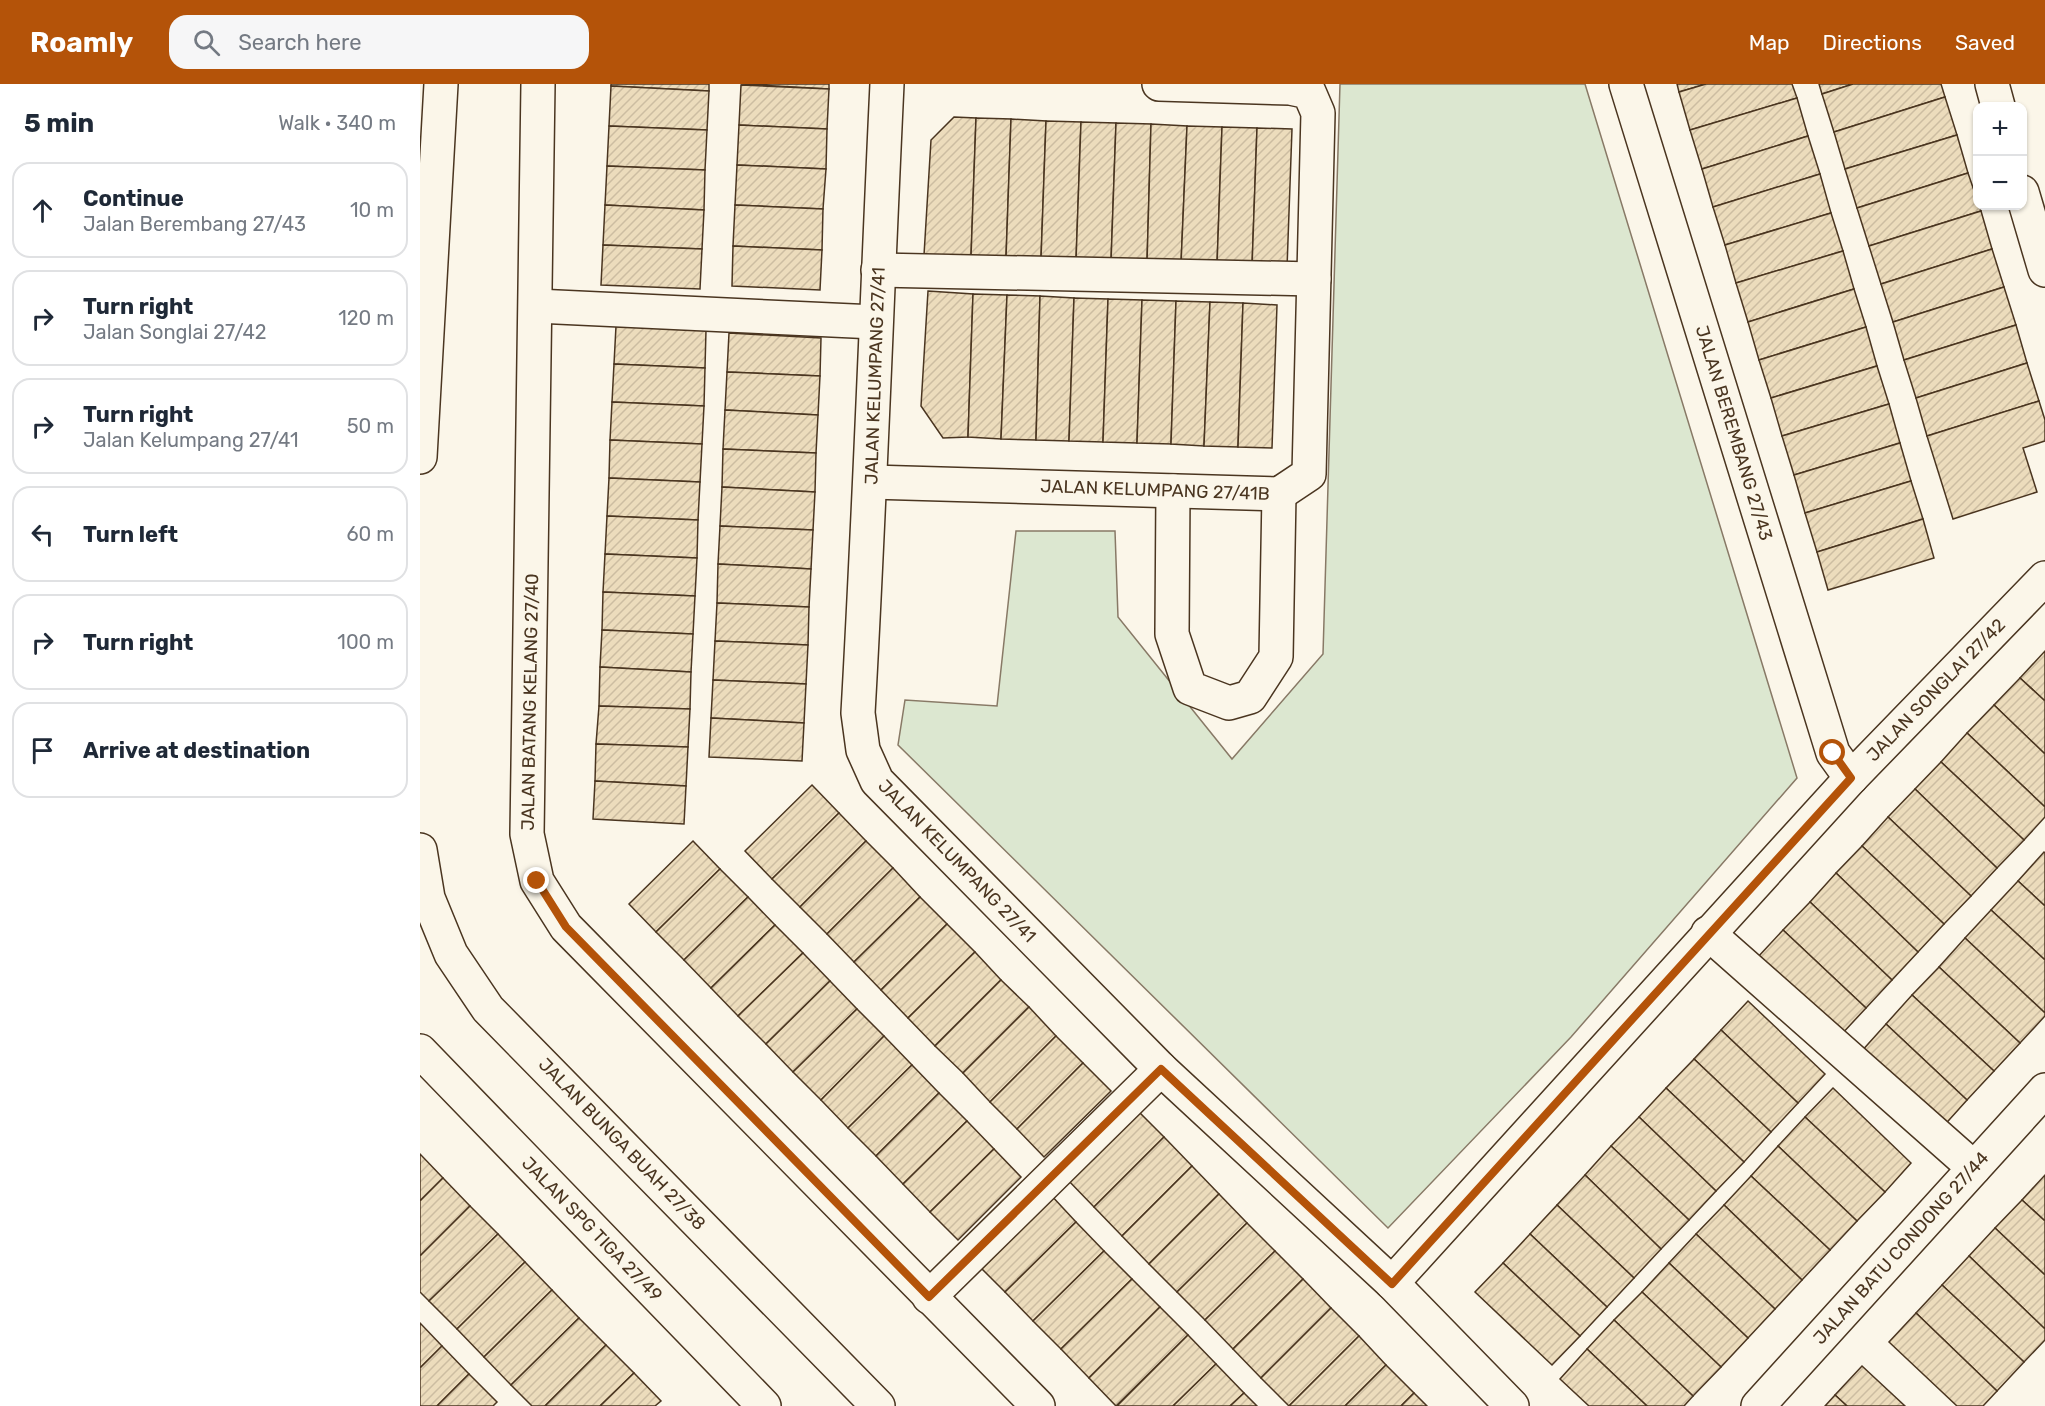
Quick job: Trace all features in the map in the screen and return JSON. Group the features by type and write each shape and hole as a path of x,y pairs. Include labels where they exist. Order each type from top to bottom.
{"street":[{"path":"420,457 441,84"},
{"name":"JALAN BATANG KELANG 27/40","path":"538,84 527,834 537,881 566,927 1038,1406"},
{"name":"JALAN KELUMPANG 27/41","path":"887,84 875,321 872,482 858,713 863,750 877,781 1161,1069 1392,1284 1512,1406"},
{"path":"878,270 1314,279 1318,113 1309,92 1290,88 1159,84"},
{"name":"JALAN BEREMBANG 27/43","path":"1626,84 1833,753 1851,778"},
{"path":"1992,84 1997,102"},
{"path":"2027,209 2045,270"},
{"name":"JALAN KELUMPANG 27/41B","path":"872,482 1279,494 1309,474 1314,279"},
{"path":"536,306 875,321"},
{"path":"1173,491 1172,634 1190,688 1229,703 1250,697 1276,657 1279,494"},
{"name":"JALAN SONGLAI 27/42","path":"1392,1284 1851,778 2045,578"},
{"name":"JALAN BUNGA BUAH 27/38","path":"420,850 428,898 451,954 489,1008 878,1406"},
{"path":"1708,933 1974,1168"},
{"name":"JALAN SPG TIGA 27/49","path":"420,1051 764,1406"},
{"path":"929,1297 1161,1069"},
{"name":"JALAN BATU CONDONG 27/44","path":"1758,1406 2045,1090"}],"green space":[{"path":"1340,84 1585,84 1797,778 1571,1037 1388,1228 898,745 905,700 997,706 1016,531 1115,531 1118,617 1232,759 1323,654"}],"building":[{"path":"611,84 709,84 709,91 611,86"},
{"path":"741,84 829,84 829,89"},
{"path":"1677,84 1706,84 1679,92"},
{"path":"1706,84 1792,84 1797,98 1690,130 1679,92"},
{"path":"1819,84 1853,84 1822,94"},
{"path":"1853,84 1941,84 1945,97 1834,132 1822,94"},
{"path":"741,85 829,89 827,129 739,125"},
{"path":"611,86 709,91 707,130 609,126"},
{"path":"1945,97 1957,135 1845,169 1834,132"},
{"path":"1797,98 1808,136 1702,169 1690,130"},
{"path":"954,117 976,118 971,257 924,255 931,140"},
{"path":"976,118 1011,119 1006,258 971,257"},
{"path":"1011,119 1046,121 1041,259 1006,258"},
{"path":"1046,121 1081,122 1076,261 1041,259"},
{"path":"1081,122 1116,123 1111,262 1076,261"},
{"path":"1116,123 1151,124 1147,263 1111,262"},
{"path":"1151,124 1187,126 1181,264 1147,263"},
{"path":"739,125 827,129 826,169 737,165"},
{"path":"609,126 707,130 705,170 607,166"},
{"path":"1187,126 1222,127 1217,265 1181,264"},
{"path":"1222,127 1257,128 1252,267 1217,265"},
{"path":"1257,128 1292,129 1287,268 1252,267"},
{"path":"1957,135 1968,173 1857,208 1845,169"},
{"path":"1808,136 1820,174 1713,207 1702,169"},
{"path":"737,165 826,169 823,209 735,205"},
{"path":"607,166 705,170 704,210 605,205"},
{"path":"1968,173 1973,188 1973,210 1981,211 1869,246 1857,208"},
{"path":"1820,174 1831,213 1725,245 1713,207"},
{"path":"605,205 704,210 702,249 603,245"},
{"path":"735,205 823,209 822,250 733,246"},
{"path":"1981,211 1992,249 1881,284 1869,246"},
{"path":"1831,213 1843,251 1736,283 1725,245"},
{"path":"603,245 702,249 700,289 601,285"},
{"path":"733,246 822,250 820,290 732,286"},
{"path":"1992,249 2004,287 1893,322 1881,284"},
{"path":"1843,251 1854,289 1748,322 1736,283"},
{"path":"2004,287 2016,325 1904,360 1893,322"},
{"path":"1854,289 1866,327 1759,360 1748,322"},
{"path":"928,291 973,294 968,437 943,438 921,406"},
{"path":"973,294 1007,295 1001,439 968,437"},
{"path":"1007,295 1040,296 1036,440 1001,439"},
{"path":"1040,296 1074,298 1069,441 1036,440"},
{"path":"1074,298 1108,299 1103,442 1069,441"},
{"path":"1108,299 1142,300 1137,443 1103,442"},
{"path":"1142,300 1176,301 1171,444 1137,443"},
{"path":"1176,301 1210,302 1204,446 1171,444"},
{"path":"1210,302 1243,303 1238,447 1204,446"},
{"path":"1243,303 1277,305 1272,448 1238,447"},
{"path":"2016,325 2027,363 1916,398 1904,360"},
{"path":"616,326 706,330 705,368 614,364"},
{"path":"1866,327 1877,366 1771,398 1759,360"},
{"path":"729,333 821,338 820,376 727,372"},
{"path":"2027,363 2039,401 1927,436 1916,398"},
{"path":"614,364 705,368 704,406 612,402"},
{"path":"1877,366 1889,404 1782,436 1771,398"},
{"path":"727,372 820,376 818,415 725,410"},
{"path":"2039,401 2045,420 2045,441 2023,448 2037,492 1953,519 1927,436"},
{"path":"612,402 704,406 702,444 610,440"},
{"path":"1889,404 1900,443 1794,475 1782,436"},
{"path":"725,410 818,415 816,453 723,449"},
{"path":"610,440 702,444 700,482 609,478"},
{"path":"1900,443 1911,481 1805,513 1794,475"},
{"path":"723,449 816,453 815,492 722,487"},
{"path":"609,478 700,482 698,520 607,516"},
{"path":"1911,481 1923,519 1817,552 1805,513"},
{"path":"722,487 815,492 813,530 720,526"},
{"path":"607,516 698,520 697,558 605,554"},
{"path":"1923,519 1934,558 1828,590 1817,552"},
{"path":"720,526 813,530 811,569 718,564"},
{"path":"605,554 697,558 695,596 603,592"},
{"path":"718,564 811,569 809,607 717,603"},
{"path":"603,592 695,596 693,634 602,630"},
{"path":"717,603 809,607 808,645 715,641"},
{"path":"602,630 693,634 691,672 600,667"},
{"path":"715,641 808,645 806,684 713,680"},
{"path":"2045,651 2045,701 2020,678"},
{"path":"600,667 691,672 690,709 599,706"},
{"path":"2020,678 2045,701 2045,754 1994,705"},
{"path":"713,680 806,684 804,723 711,718"},
{"path":"1994,705 2045,754 2045,807 1967,733"},
{"path":"599,706 690,709 688,747 596,744"},
{"path":"711,718 804,723 802,761 709,757"},
{"path":"1967,733 2045,807 2045,817 2024,840 1941,762"},
{"path":"596,744 688,747 686,786 595,781"},
{"path":"1941,762 2024,840 1997,868 1915,789"},
{"path":"595,781 686,786 684,824 593,819"},
{"path":"812,785 839,813 772,879 745,851"},
{"path":"1915,789 1997,868 1971,896 1888,817"},
{"path":"839,813 866,841 800,907 772,879"},
{"path":"1888,817 1971,896 1944,924 1862,846"},
{"path":"693,841 720,869 656,932 629,904"},
{"path":"866,841 893,868 827,934 800,907"},
{"path":"1862,846 1944,924 1918,952 1836,873"},
{"path":"2045,853 2045,906 2018,881"},
{"path":"893,868 920,897 854,962 827,934"},
{"path":"720,869 748,897 684,960 656,932"},
{"path":"1836,873 1918,952 1892,980 1810,902"},
{"path":"2018,881 2045,906 2045,960 1991,910"},
{"path":"748,897 775,925 711,988 684,960"},
{"path":"920,897 947,924 881,990 854,962"},
{"path":"1810,902 1892,980 1866,1008 1783,930"},
{"path":"1991,910 2045,960 2045,1013 1965,938"},
{"path":"947,924 975,952 908,1018 881,990"},
{"path":"775,925 803,953 738,1016 711,988"},
{"path":"1783,930 1866,1008 1840,1036 1757,958"},
{"path":"1965,938 2045,1013 2045,1016 2020,1043 1939,967"},
{"path":"975,952 1001,980 935,1046 908,1018"},
{"path":"803,953 830,981 766,1044 738,1016"},
{"path":"1939,967 2020,1043 1994,1071 1912,995"},
{"path":"1001,980 1029,1007 963,1073 935,1046"},
{"path":"830,981 857,1009 793,1072 766,1044"},
{"path":"1912,995 1994,1071 1967,1100 1886,1024"},
{"path":"1748,1001 1825,1074 1798,1103 1721,1030"},
{"path":"1029,1007 1056,1036 990,1102 963,1073"},
{"path":"857,1009 884,1036 821,1100 793,1072"},
{"path":"1886,1024 1967,1100 1941,1129 1860,1053"},
{"path":"1721,1030 1798,1103 1771,1132 1694,1059"},
{"path":"884,1036 912,1065 848,1128 821,1100"},
{"path":"1056,1036 1083,1063 1017,1129 990,1102"},
{"path":"1694,1059 1771,1132 1744,1162 1666,1088"},
{"path":"1083,1063 1111,1091 1044,1157 1017,1129"},
{"path":"912,1065 939,1093 876,1156 848,1128"},
{"path":"1666,1088 1744,1162 1716,1191 1639,1117"},
{"path":"1833,1088 1911,1163 1885,1192 1805,1117"},
{"path":"939,1093 967,1121 903,1184 876,1156"},
{"path":"1136,1109 1164,1137 1094,1207 1066,1178"},
{"path":"1639,1117 1716,1191 1689,1220 1611,1146"},
{"path":"1805,1117 1885,1192 1857,1221 1778,1146"},
{"path":"967,1121 994,1149 930,1212 903,1184"},
{"path":"1164,1137 1192,1166 1122,1236 1094,1207"},
{"path":"1611,1146 1689,1220 1661,1249 1585,1175"},
{"path":"1778,1146 1857,1221 1830,1250 1751,1176"},
{"path":"994,1149 1021,1177 958,1240 930,1212"},
{"path":"420,1154 443,1178 420,1201"},
{"path":"1192,1166 1219,1194 1149,1264 1122,1236"},
{"path":"1585,1175 1661,1249 1634,1278 1557,1205"},
{"path":"2045,1175 2045,1221 2022,1200"},
{"path":"1751,1176 1830,1250 1802,1280 1724,1205"},
{"path":"443,1178 470,1206 420,1256 420,1201"},
{"path":"1049,1193 1076,1222 1005,1292 977,1264"},
{"path":"1219,1194 1247,1223 1177,1292 1149,1264"},
{"path":"2022,1200 2045,1221 2045,1275 1995,1228"},
{"path":"1557,1205 1634,1278 1607,1307 1530,1234"},
{"path":"1724,1205 1802,1280 1775,1309 1696,1234"},
{"path":"470,1206 498,1234 429,1301 420,1292 420,1256"},
{"path":"1076,1222 1104,1251 1033,1321 1005,1292"},
{"path":"1247,1223 1275,1251 1205,1320 1177,1292"},
{"path":"1995,1228 2045,1275 2045,1329 1969,1256"},
{"path":"498,1234 525,1262 457,1329 429,1301"},
{"path":"1530,1234 1607,1307 1580,1336 1503,1263"},
{"path":"1696,1234 1775,1309 1748,1338 1669,1263"},
{"path":"1104,1251 1132,1279 1061,1349 1033,1321"},
{"path":"1275,1251 1303,1279 1233,1349 1205,1320"},
{"path":"1969,1256 2045,1329 2045,1340 2024,1362 1942,1285"},
{"path":"525,1262 552,1290 484,1357 457,1329"},
{"path":"1503,1263 1580,1336 1552,1365 1475,1292"},
{"path":"1669,1263 1748,1338 1721,1367 1642,1292"},
{"path":"1132,1279 1160,1307 1089,1378 1061,1349"},
{"path":"1303,1279 1331,1308 1261,1378 1233,1349"},
{"path":"1942,1285 2024,1362 1997,1391 1916,1313"},
{"path":"552,1290 579,1318 511,1385 484,1357"},
{"path":"1642,1292 1721,1367 1693,1396 1614,1320"},
{"path":"1160,1307 1188,1335 1116,1406 1089,1378"},
{"path":"1331,1308 1359,1336 1289,1406 1261,1378"},
{"path":"1916,1313 1997,1391 1983,1406 1957,1406 1889,1342"},
{"path":"579,1318 606,1345 545,1406 532,1406 511,1385"},
{"path":"1614,1320 1693,1396 1684,1406 1647,1406 1587,1349"},
{"path":"420,1323 442,1346 420,1368"},
{"path":"1188,1335 1216,1364 1173,1406 1117,1406"},
{"path":"1359,1336 1386,1365 1345,1406 1289,1406"},
{"path":"606,1345 634,1373 600,1406 545,1406"},
{"path":"442,1346 469,1374 437,1406 420,1406 420,1368"},
{"path":"1587,1349 1647,1406 1589,1406 1560,1379"},
{"path":"1216,1364 1244,1393 1230,1406 1173,1406"},
{"path":"1386,1365 1414,1393 1401,1406 1345,1406"},
{"path":"1862,1366 1905,1406 1847,1406 1835,1395"},
{"path":"634,1373 661,1401 655,1406 600,1406"},
{"path":"469,1374 497,1402 493,1406 437,1406"},
{"path":"1244,1393 1257,1406 1230,1406"},
{"path":"1414,1393 1427,1406 1401,1406"},
{"path":"1835,1395 1847,1406 1825,1406"}],"route":[{"path":"537,881 566,927 929,1297 1161,1069 1392,1284 1851,778 1833,753"}]}
